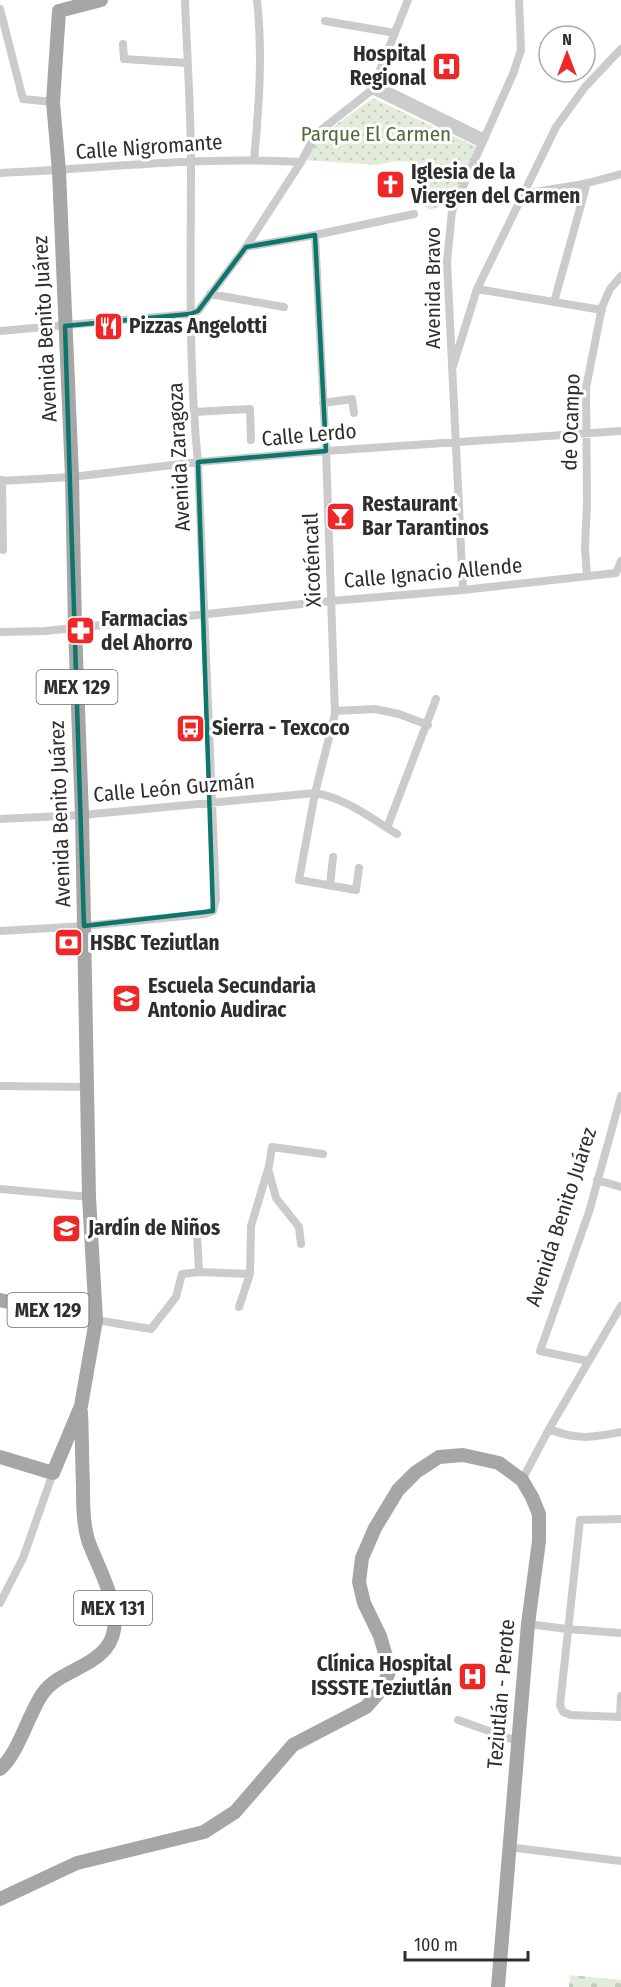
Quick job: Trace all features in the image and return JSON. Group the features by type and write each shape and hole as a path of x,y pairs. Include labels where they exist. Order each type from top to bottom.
{"main road":[{"name":"Avenida Benito Juárez","path":"53,1473 81,1406 96,1320 90,1197 72,477 59,171 53,102 59,11 101,0"},
{"name":"MEX 129","path":"0,1300 96,1320"},
{"name":"MEX 131","path":"0,1769 44,1692 59,1679 88,1665 106,1647 113,1632 112,1598 87,1538 83,1505 81,1406"},
{"path":"0,1899 77,1863 204,1832 235,1812 293,1745 366,1707 381,1690 390,1670 387,1656 364,1603 359,1582 362,1557 375,1528 398,1490 416,1472 440,1456 463,1455 499,1462 522,1480"},
{"path":"0,1457 53,1473"},
{"name":"Teziutlán - Perote","path":"498,1987 517,1741 528,1624 539,1541 538,1514 532,1497 522,1480"}],"street":[{"name":"Avenida Zaragoza","path":"84,926 205,915 213,910 216,899 198,462 193,412 194,312 185,0"},
{"path":"254,160 261,60 257,0"},
{"path":"0,331 194,312 246,247 301,162 316,134 374,87 408,0"},
{"name":"Avenida Bravo","path":"463,590 454,443 447,261 452,211 513,74 521,50 519,0"},
{"path":"0,9 22,99 53,102"},
{"path":"325,21 395,33"},
{"path":"123,44 123,59 187,63"},
{"path":"451,372 478,288 556,127 585,87 621,49"},
{"path":"0,63 12,63"},
{"path":"374,87 483,141"},
{"name":"Calle Nigromante","path":"0,173 191,161 301,162"},
{"path":"522,194 585,184 621,174"},
{"path":"552,300 585,184"},
{"path":"246,247 414,214"},
{"name":"Xicoténcatl","path":"315,235 326,451 334,712 315,793 299,880 330,885"},
{"name":"de Ocampo","path":"587,576 585,549 586,388 602,308 610,289 621,276"},
{"path":"478,288 602,308"},
{"path":"210,294 284,307"},
{"path":"323,403 352,399 354,412"},
{"path":"193,412 250,409 251,440"},
{"name":"Calle Lerdo","path":"1,480 72,477 198,462 326,451 621,431"},
{"path":"1,480 3,550"},
{"name":"Calle Ignacio Allende","path":"0,630 75,626 205,614 616,573 621,561"},
{"path":"334,712 375,712 398,715 426,726 385,827"},
{"path":"315,793 343,802 397,834"},
{"name":"Calle León Guzmán","path":"0,819 82,815 315,793"},
{"path":"333,857 330,885 356,890 359,868"},
{"path":"0,931 84,926"},
{"path":"0,1086 87,1087"},
{"name":"Avenida Benito Juárez","path":"588,1361 540,1352 589,1212 621,1096"},
{"path":"239,1307 250,1274 251,1226 269,1166 272,1147 323,1154"},
{"path":"269,1166 270,1179 276,1198 299,1227 301,1244"},
{"path":"597,1180 621,1187"},
{"path":"0,1189 90,1197"},
{"path":"197,1236 199,1272"},
{"path":"96,1320 151,1329 176,1297 182,1274 199,1272 250,1274"},
{"path":"522,1480 621,1306"},
{"path":"549,1429 567,1436 578,1437 621,1432"},
{"name":"Avenida Benito Juárez","path":"0,1603 22,1558 53,1473"},
{"path":"621,1518 580,1520 560,1705 563,1712 571,1715 620,1717 621,1696"},
{"path":"528,1624 621,1632"},
{"path":"458,1720 517,1741"},
{"path":"508,1847 621,1861"}],"highlighted area":[{"path":"315,235 326,451 198,462 213,911 84,926 65,326 190,314 198,311 246,247"}],"green space":[{"name":"Parque El Carmen","path":"373,98 479,148 452,203 429,210 421,204 424,170 413,162 397,161 376,165 303,160 319,137"},
{"path":"570,1975 621,1980 621,1987 569,1987"}],"place":[{"name":"Hospital Regional","path":"447,66"},
{"name":"Iglesia de la Viergen del Carmen","path":"390,184"},
{"name":"Pizzas Angelotti","path":"108,326"},
{"name":"Restaurant Bar Tarantinos","path":"341,516"},
{"name":"Farmacias del Ahorro","path":"80,631"},
{"name":"Sierra - Texcoco","path":"191,728"},
{"name":"HSBC Teziutlan","path":"69,943"},
{"name":"Escuela Secundaria Antonio Audirac","path":"127,998"},
{"name":"Jardín de Niños","path":"67,1228"},
{"name":"Clínica Hospital ISSSTE Teziutlán","path":"473,1676"}]}
